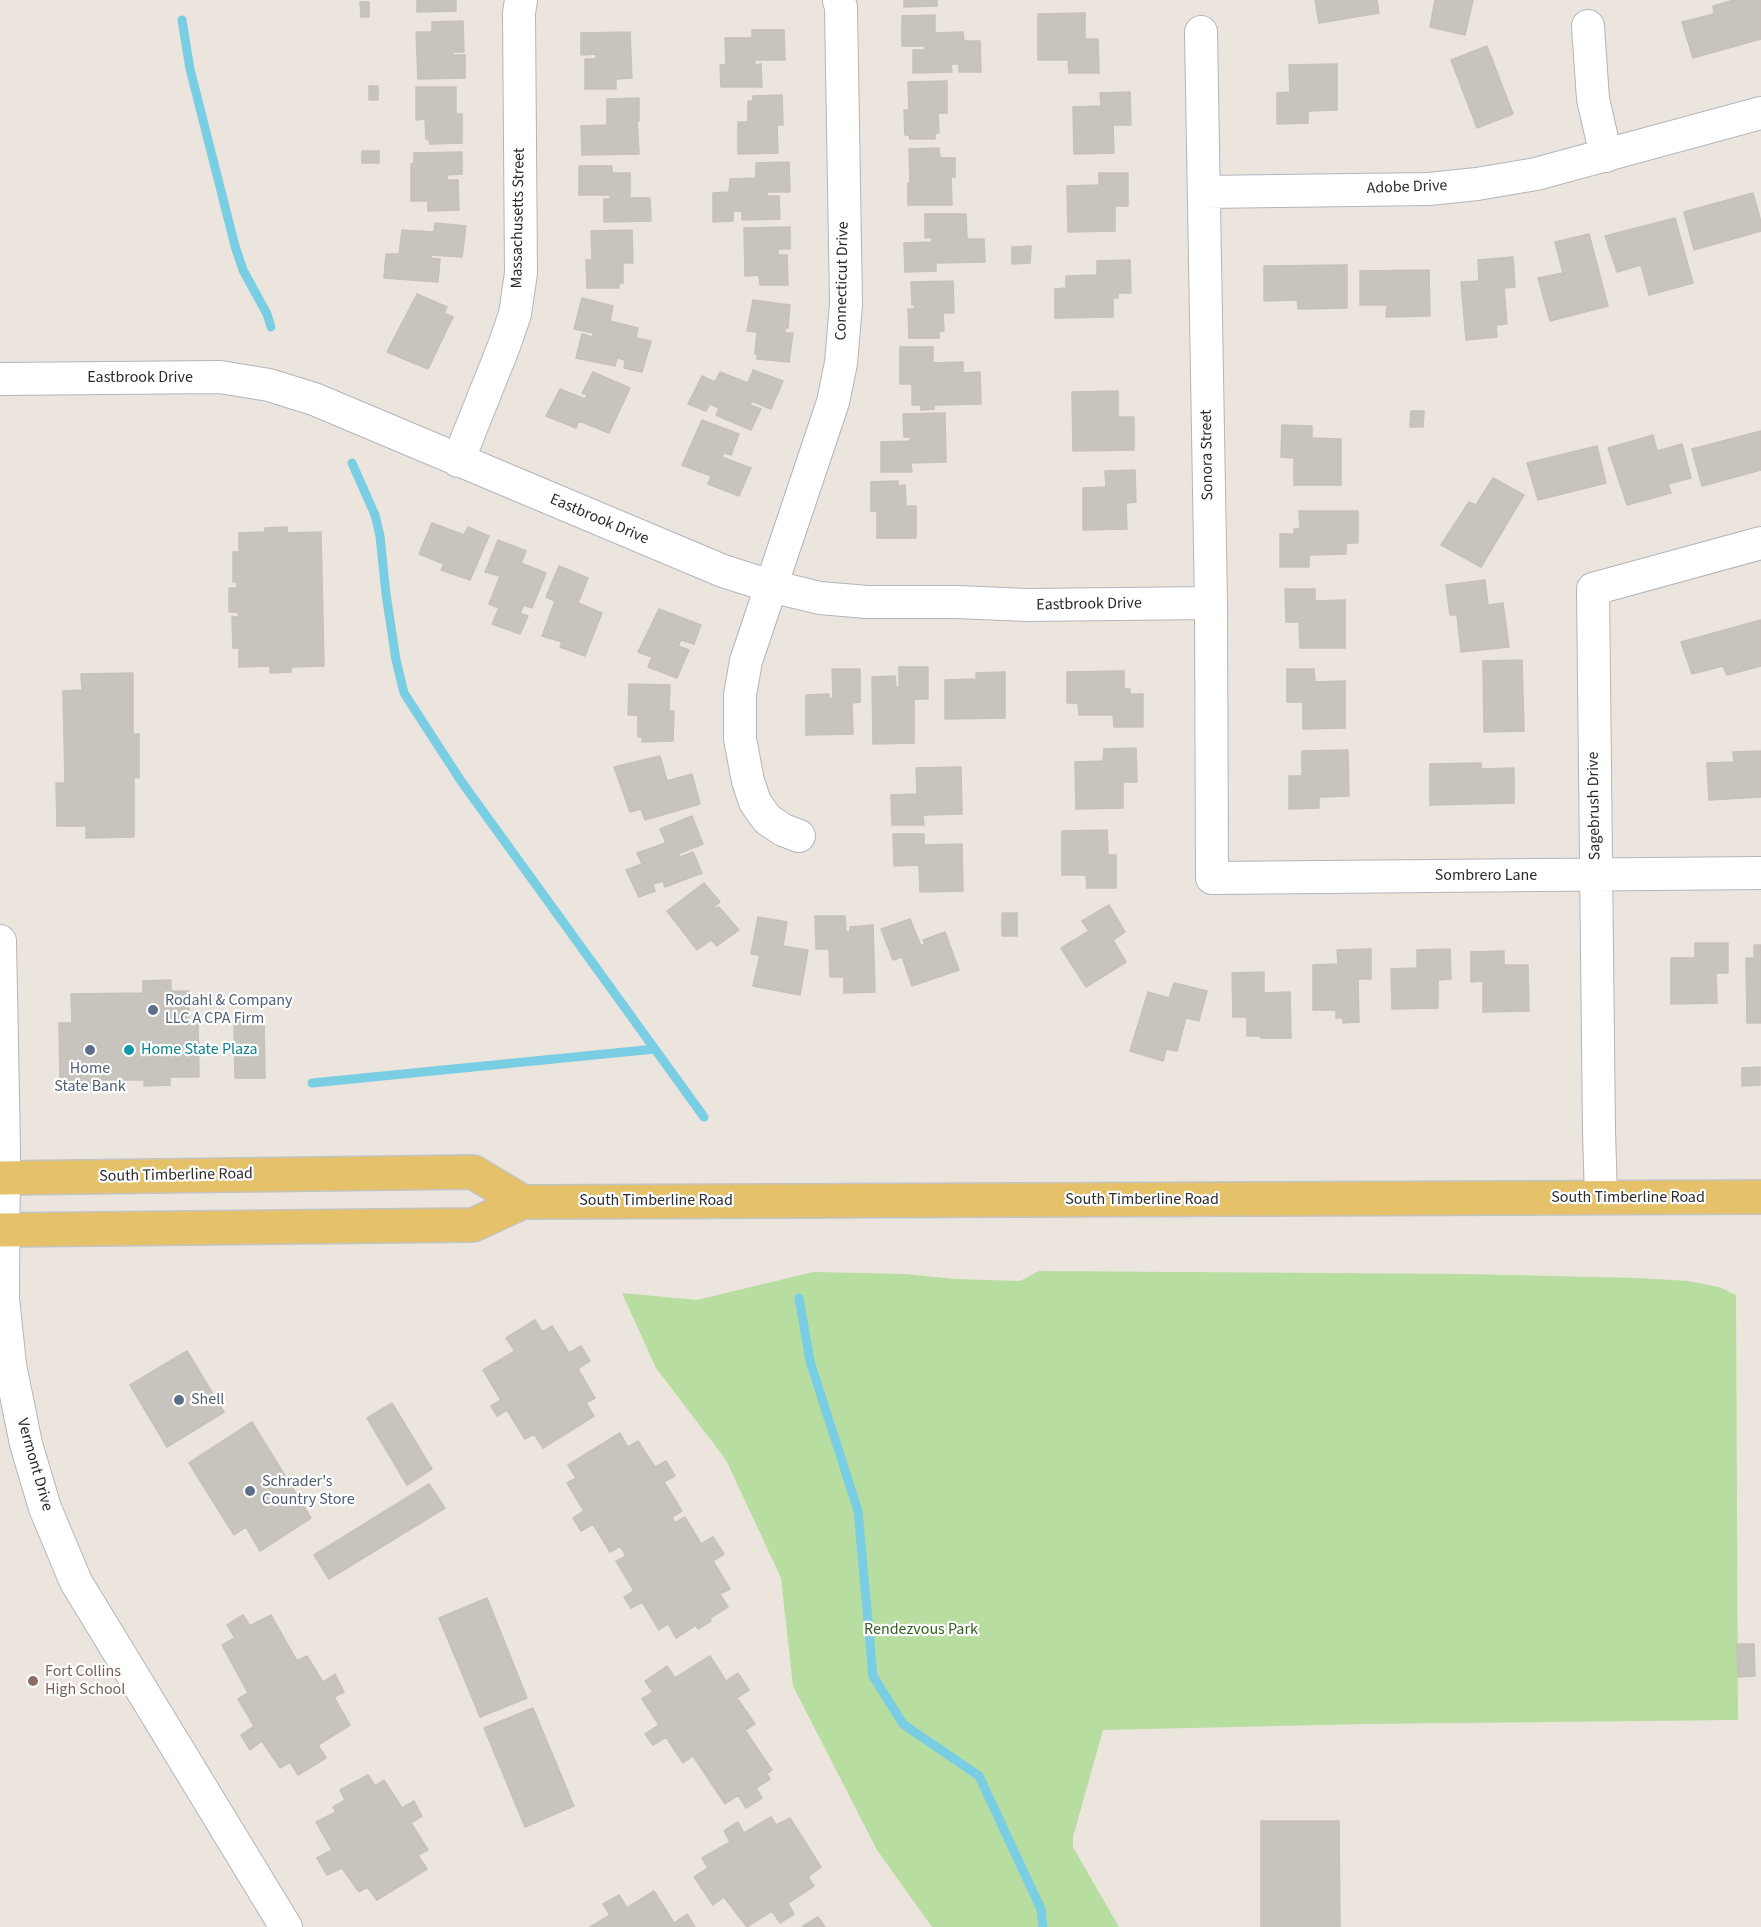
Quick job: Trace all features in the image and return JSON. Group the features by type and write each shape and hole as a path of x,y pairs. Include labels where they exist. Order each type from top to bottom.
{"main road":[{"name":"South Timberline Road","path":"2,1177 473,1172 523,1202"},
{"name":"South Timberline Road","path":"1,1230 473,1225 523,1202 1761,1197"}],"street":[{"name":"Massachusetts Street","path":"458,461 508,336 515,314 521,273 519,13 521,0"},
{"name":"Connecticut Drive","path":"799,836 783,830 767,819 755,802 748,782 740,739 740,695 746,661 832,402 841,363 846,304 839,0"},
{"path":"1588,26 1593,99 1606,156"},
{"name":"Sonora Street","path":"1201,32 1211,603 1212,878"},
{"name":"Adobe Drive","path":"1204,192 1428,189 1477,184 1536,174 1761,113"},
{"name":"Eastbrook Drive","path":"0,379 220,378 269,385 314,399 723,571 770,586 820,598 867,602 1027,605 1211,603"},
{"name":"Sagebrush Drive","path":"1601,1198 1593,589 1761,543"},
{"name":"Sombrero Lane","path":"1212,878 1761,873"},
{"name":"Vermont Drive","path":"0,941 3,1298 10,1365 26,1444 45,1508 75,1582 286,1927"}],"green space":[{"name":"Rendezvous Park","path":"1039,1271 1465,1274 1638,1278 1688,1281 1719,1287 1736,1295 1738,1720 1365,1724 1103,1730 1073,1837 1073,1847 1119,1927 932,1927 877,1850 793,1686 781,1578 726,1460 656,1368 622,1293 697,1300 813,1272 905,1274 955,1279 1020,1281"}],"building":[{"path":"417,0 456,0 456,11 417,12"},
{"path":"904,0 937,0 937,6 904,7"},
{"path":"1315,0 1377,0 1379,13 1319,23"},
{"path":"1435,0 1473,0 1465,35 1430,27"},
{"path":"1734,0 1761,0 1761,39 1693,58 1682,22 1714,14 1713,6"},
{"path":"360,2 369,2 369,17 361,17"},
{"path":"1085,13 1085,39 1098,39 1099,73 1069,73 1068,60 1038,60 1038,14"},
{"path":"935,15 935,33 963,32 964,41 980,41 981,72 959,72 959,64 951,64 952,72 913,73 913,50 925,50 925,46 902,46 902,16"},
{"path":"463,21 464,52 453,52 453,55 465,55 465,78 418,79 416,32 432,32 432,22"},
{"path":"752,30 784,30 785,60 755,60 755,65 761,64 762,87 721,87 720,65 726,65 725,38 752,38"},
{"path":"630,32 632,78 616,79 616,89 585,89 585,59 596,59 596,54 581,55 581,33"},
{"path":"1487,46 1513,114 1477,128 1451,60"},
{"path":"1337,64 1337,110 1308,111 1308,123 1277,124 1277,93 1290,92 1289,65"},
{"path":"947,81 947,113 938,113 939,133 935,133 935,139 910,139 909,135 905,135 904,110 909,110 908,82"},
{"path":"369,86 378,86 378,100 369,100"},
{"path":"416,87 456,87 456,114 462,114 462,143 430,144 426,139 425,119 416,120"},
{"path":"1130,92 1131,125 1113,125 1114,153 1074,154 1073,107 1101,106 1100,93"},
{"path":"782,95 783,125 777,125 778,153 738,154 738,122 748,122 748,101 753,101 753,96"},
{"path":"639,98 639,121 637,120 639,154 582,155 581,126 607,125 607,99"},
{"path":"939,148 940,158 955,158 955,177 951,177 952,205 908,205 909,149"},
{"path":"362,151 379,151 379,163 362,163"},
{"path":"462,152 462,174 447,175 447,180 458,180 459,210 428,211 428,201 411,201 411,164 414,163 414,153"},
{"path":"789,162 790,192 767,192 767,196 779,196 780,219 742,220 742,211 733,211 733,221 713,222 713,193 729,192 730,179 756,178 756,163"},
{"path":"579,166 612,166 612,173 630,173 630,198 650,198 651,221 604,222 604,199 610,199 610,195 579,195"},
{"path":"1099,173 1128,173 1128,206 1115,206 1115,231 1068,232 1067,186 1099,185"},
{"path":"1753,193 1761,222 1761,231 1694,250 1684,212"},
{"path":"925,214 966,214 967,239 984,239 985,262 936,263 936,271 905,272 904,243 932,242 932,237 925,238"},
{"path":"1675,218 1693,283 1649,295 1641,265 1617,272 1605,236"},
{"path":"435,223 466,226 462,257 431,255 431,258 440,259 438,282 384,278 386,254 399,254 402,230 434,232"},
{"path":"790,227 790,249 778,249 778,255 787,255 788,285 760,285 759,275 745,276 744,228"},
{"path":"632,230 633,263 623,263 623,283 619,283 619,288 587,288 586,260 592,260 591,231"},
{"path":"1589,234 1608,306 1550,321 1538,278 1563,273 1555,242"},
{"path":"1031,246 1030,263 1012,264 1012,247"},
{"path":"1513,257 1515,287 1504,288 1507,324 1496,325 1497,337 1466,340 1461,282 1479,281 1478,260"},
{"path":"1130,260 1131,293 1118,293 1118,298 1113,298 1113,317 1055,318 1055,289 1066,288 1066,276 1097,275 1097,261"},
{"path":"1347,265 1347,308 1298,309 1297,300 1264,301 1264,266"},
{"path":"1429,270 1430,316 1386,317 1387,305 1360,305 1360,271"},
{"path":"953,281 954,313 943,313 944,331 939,331 939,338 909,338 908,309 915,309 915,304 912,305 911,282"},
{"path":"417,294 447,307 444,313 453,317 428,369 387,352"},
{"path":"582,298 613,306 610,321 638,328 636,338 651,341 642,372 624,368 625,360 617,358 615,366 576,358 582,334 593,337 593,333 574,329"},
{"path":"753,300 790,305 788,328 785,328 785,333 793,333 789,362 757,359 757,354 755,354 757,332 747,331"},
{"path":"900,347 933,347 933,363 963,362 963,373 980,372 981,404 934,405 934,409 921,410 921,405 912,405 912,384 900,384"},
{"path":"753,370 783,381 771,409 752,401 750,405 761,409 751,430 716,415 719,408 710,404 706,411 688,404 702,376 715,382 720,372 748,383"},
{"path":"593,372 630,388 609,433 579,421 576,428 546,416 560,389 585,399 587,395 582,393"},
{"path":"1118,391 1118,417 1134,417 1134,450 1073,451 1072,392"},
{"path":"1411,411 1424,411 1423,427 1410,427"},
{"path":"945,413 946,462 911,463 912,472 881,472 881,442 910,441 910,437 904,437 903,414"},
{"path":"702,420 739,434 731,455 724,453 722,457 751,468 739,496 708,484 711,476 682,465"},
{"path":"1282,425 1312,426 1312,438 1341,439 1341,485 1294,485 1294,458 1281,457"},
{"path":"1761,431 1761,470 1702,486 1692,449"},
{"path":"1653,435 1657,451 1682,444 1691,478 1668,484 1671,493 1627,505 1608,448"},
{"path":"1597,446 1606,483 1538,500 1527,463"},
{"path":"1135,470 1136,502 1126,503 1127,529 1083,530 1083,488 1106,487 1105,471"},
{"path":"1493,478 1524,495 1481,567 1441,545 1469,502 1476,505"},
{"path":"898,481 898,486 905,485 906,506 916,506 916,538 877,538 877,511 871,511 871,482"},
{"path":"1299,511 1358,511 1358,543 1346,543 1346,554 1309,555 1309,567 1280,567 1280,534 1294,534 1294,529 1300,529"},
{"path":"432,523 464,535 468,527 489,536 470,580 441,570 444,564 419,554"},
{"path":"287,527 287,533 321,532 324,666 291,667 291,672 270,673 270,666 239,667 239,648 233,648 232,617 239,617 238,612 229,612 229,588 237,588 237,582 233,582 233,552 239,552 239,533 265,532 265,528"},
{"path":"498,540 526,551 521,563 546,573 532,608 524,605 520,613 528,616 520,634 492,624 499,608 489,604 500,576 485,572"},
{"path":"559,566 588,578 578,603 602,613 585,656 560,647 562,642 542,636 555,601 546,597"},
{"path":"1485,580 1488,605 1503,603 1509,647 1461,652 1457,615 1450,615 1446,585"},
{"path":"1285,589 1315,589 1315,601 1345,600 1345,648 1300,648 1299,622 1286,622"},
{"path":"659,609 701,625 694,644 681,640 678,646 689,650 677,678 648,667 652,657 638,652"},
{"path":"1761,620 1761,666 1727,675 1723,666 1692,674 1681,642"},
{"path":"1522,660 1524,731 1484,732 1483,661"},
{"path":"899,667 928,667 928,699 914,699 914,743 873,744 872,677 895,676 896,687 899,687"},
{"path":"832,669 860,669 860,702 852,703 853,734 806,735 806,695 829,694 829,699 833,698"},
{"path":"1287,669 1314,669 1315,682 1345,681 1345,728 1303,729 1303,702 1287,702"},
{"path":"1124,671 1124,689 1130,689 1130,694 1143,694 1143,727 1114,727 1113,715 1079,715 1078,703 1067,703 1067,672"},
{"path":"1005,672 1005,718 945,719 945,680 976,679 976,673"},
{"path":"133,673 133,734 139,734 139,778 134,777 134,837 86,838 86,826 57,826 56,783 65,783 63,691 82,690 81,674"},
{"path":"629,684 670,685 669,711 674,711 673,741 642,742 642,737 638,737 638,715 628,715"},
{"path":"1136,748 1137,782 1123,782 1123,808 1076,809 1075,762 1103,761 1104,749"},
{"path":"1348,750 1349,796 1319,797 1319,808 1289,809 1289,776 1302,776 1302,751"},
{"path":"1761,751 1761,797 1709,800 1707,763 1734,762 1733,752"},
{"path":"660,756 667,781 692,774 700,804 645,820 641,809 630,812 614,767"},
{"path":"1481,763 1481,769 1514,768 1514,803 1430,805 1430,764"},
{"path":"961,767 962,814 923,815 924,825 892,825 891,795 917,794 916,768"},
{"path":"692,816 703,844 678,854 680,857 693,852 702,873 665,887 663,881 653,884 655,891 639,897 626,870 642,864 637,853 666,843 660,829"},
{"path":"1107,830 1108,855 1116,855 1116,888 1087,888 1086,875 1062,875 1062,831"},
{"path":"893,834 924,834 924,845 962,844 963,891 920,892 919,865 894,866"},
{"path":"704,883 720,902 714,907 715,909 719,907 739,930 717,946 711,940 697,950 667,911"},
{"path":"1109,905 1125,932 1113,940 1126,962 1086,987 1061,948 1089,931 1082,921"},
{"path":"1002,913 1017,913 1017,936 1002,936"},
{"path":"815,916 845,916 846,932 850,932 850,927 873,925 875,992 844,993 844,977 830,977 829,949 816,949"},
{"path":"758,917 787,922 783,946 808,950 800,995 753,986 760,955 751,954"},
{"path":"910,919 921,946 925,944 923,940 945,932 959,970 912,986 902,957 893,960 881,929"},
{"path":"1695,943 1728,943 1728,973 1716,973 1717,1003 1671,1004 1671,958 1695,958"},
{"path":"1754,945 1761,945 1761,1023 1747,1023 1746,958 1754,958"},
{"path":"1371,949 1371,979 1358,979 1359,1022 1343,1023 1343,1018 1336,1018 1336,1010 1313,1010 1313,965 1338,964 1337,950"},
{"path":"1450,949 1451,979 1438,980 1438,1008 1392,1009 1391,969 1417,968 1417,950"},
{"path":"1504,951 1504,965 1528,965 1529,1011 1483,1012 1483,981 1471,982 1471,952"},
{"path":"1264,972 1264,993 1290,992 1291,1038 1247,1036 1247,1017 1233,1017 1232,973"},
{"name":"Home State Plaza","path":"171,980 171,991 189,991 189,1023 198,1022 199,1077 170,1077 170,1085 144,1086 144,1080 106,1080 107,1088 87,1088 87,1080 60,1081 59,1023 72,1023 71,994 143,993 143,981"},
{"path":"1174,983 1207,991 1199,1021 1186,1018 1177,1051 1166,1049 1163,1061 1130,1051 1148,992 1169,998"},
{"path":"234,1021 264,1021 265,1078 235,1078"},
{"path":"1760,1067 1760,1085 1742,1086 1742,1068"},
{"path":"535,1320 542,1332 552,1326 569,1353 581,1346 590,1361 578,1369 595,1398 586,1403 594,1416 543,1448 534,1434 525,1439 507,1410 497,1416 491,1406 501,1400 483,1370 515,1351 506,1338"},
{"path":"187,1351 224,1412 167,1447 130,1385"},
{"path":"392,1403 432,1469 407,1485 367,1418"},
{"name":"Schrader's Country Store","path":"252,1422 311,1518 260,1551 246,1527 234,1535 189,1463"},
{"path":"620,1433 628,1447 638,1441 655,1467 666,1461 675,1476 664,1482 682,1511 672,1517 675,1523 685,1517 701,1544 713,1537 724,1554 713,1561 730,1589 720,1594 728,1607 698,1629 696,1625 676,1638 668,1624 659,1630 642,1602 631,1608 624,1597 634,1591 616,1561 626,1556 620,1546 610,1552 593,1524 581,1531 573,1518 584,1511 567,1483 576,1478 568,1465"},
{"path":"429,1484 445,1508 329,1579 314,1555"},
{"path":"487,1598 527,1698 480,1717 439,1618"},
{"path":"243,1615 250,1626 271,1615 297,1661 307,1656 323,1682 335,1674 344,1692 334,1697 350,1725 318,1745 326,1758 298,1775 290,1762 280,1768 262,1741 250,1750 241,1735 254,1726 238,1699 248,1693 222,1645 235,1638 227,1625"},
{"path":"1737,1644 1754,1644 1755,1676 1738,1677"},
{"path":"710,1656 726,1681 738,1673 749,1690 737,1698 755,1724 745,1730 772,1770 767,1774 770,1779 756,1788 762,1798 746,1808 738,1795 725,1804 693,1756 683,1763 666,1737 653,1745 645,1734 659,1725 642,1699 653,1692 645,1681 667,1666 675,1678"},
{"path":"533,1708 574,1806 525,1827 484,1728"},
{"path":"368,1775 375,1786 384,1780 402,1808 414,1801 422,1816 411,1823 428,1850 418,1855 427,1869 377,1900 367,1887 359,1892 342,1868 327,1875 317,1858 332,1850 316,1822 336,1812 333,1807 345,1800 340,1790"},
{"path":"771,1817 776,1825 790,1818 821,1867 808,1877 814,1886 788,1903 794,1914 780,1923 772,1911 747,1927 724,1897 713,1905 694,1877 708,1868 702,1858 730,1842 724,1831 738,1822 744,1833"},
{"path":"1261,1821 1339,1821 1340,1927 1261,1927"},
{"path":"654,1891 674,1923 687,1914 695,1927 590,1927 610,1915 603,1904 619,1895 627,1908"},
{"path":"818,1917 825,1927 803,1927 803,1926"}],"waterway":[{"path":"182,20 190,69 235,246 243,270 267,314 271,327"},
{"path":"352,463 375,515 380,536 396,660 404,693 461,781 704,1117"},
{"path":"312,1083 655,1049"},
{"path":"799,1298 810,1361 858,1511 873,1676 903,1724 979,1776 1041,1909 1043,1927"}],"place":[{"name":"Rodahl & Company LLC A CPA Firm","path":"153,1010"},
{"name":"Home State Bank","path":"90,1050"},
{"name":"Home State Plaza","path":"129,1050"},
{"name":"Shell","path":"179,1400"},
{"name":"Schrader's Country Store","path":"250,1491"},
{"name":"Fort Collins High School","path":"33,1681"}]}
